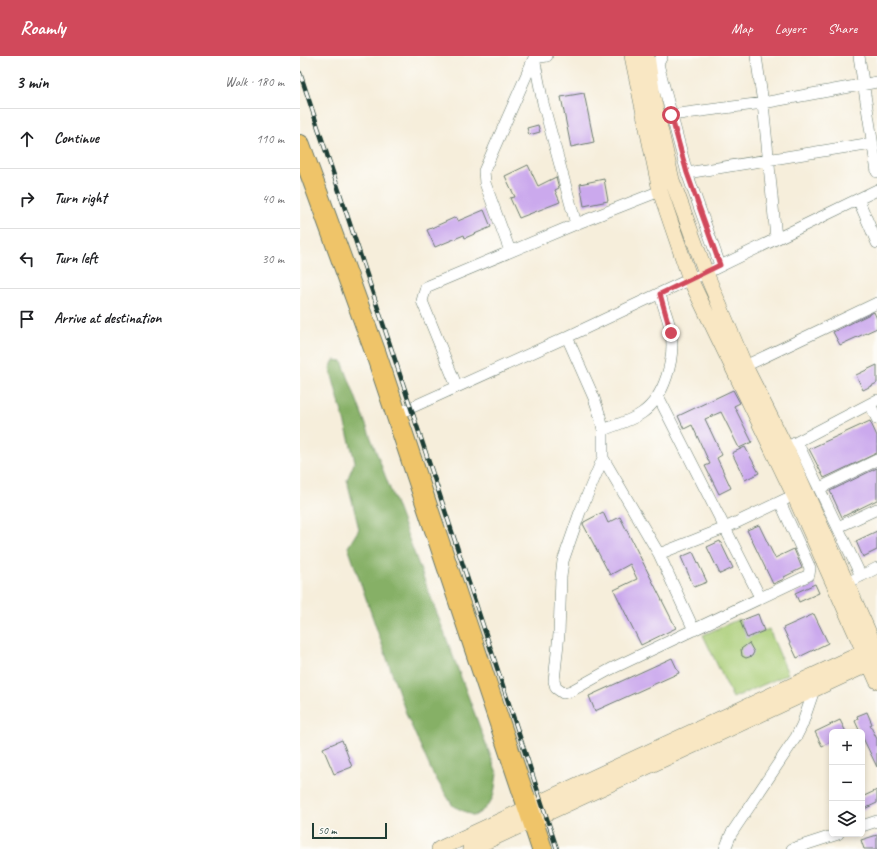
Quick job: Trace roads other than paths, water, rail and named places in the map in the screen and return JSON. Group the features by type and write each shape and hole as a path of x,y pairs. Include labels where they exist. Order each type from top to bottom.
{"highway":[{"path":"300,145 396,414 542,849"}],"main road":[{"path":"632,56 660,190 690,279 786,448 794,496 873,654"},
{"path":"647,56 653,97 672,180 706,273 745,366 786,448 847,583 873,654 877,681"},
{"path":"470,849 530,814 873,654"},
{"path":"439,849 530,814 814,690 873,654"}],"street":[{"path":"534,57 547,56"},
{"path":"662,56 658,64 687,173 720,265"},
{"path":"756,56 763,103 776,238"},
{"path":"859,56 877,172"},
{"path":"534,57 543,103 576,224"},
{"path":"510,251 485,182 484,171 534,57"},
{"path":"671,115 763,103 877,82"},
{"path":"687,173 768,158 872,143"},
{"path":"457,387 422,301 426,287 660,190"},
{"path":"396,414 706,273 877,190"},
{"path":"858,199 877,243"},
{"path":"603,430 641,414 658,396 669,364 671,349 671,333 660,294"},
{"path":"745,366 877,303"},
{"path":"568,337 594,398 603,430 603,458 580,512 563,561 554,681 556,688 563,693 570,691 611,669 809,575 810,568 780,502"},
{"path":"658,396 760,597"},
{"path":"861,576 820,488 786,448 873,402 877,419"},
{"path":"603,458 658,554 694,630"},
{"path":"820,488 877,460"},
{"path":"658,554 725,528 794,496"},
{"path":"838,527 877,509"},
{"path":"847,583 877,568"},
{"path":"725,849 731,834 796,737 802,725 814,690"},
{"path":"865,825 877,821"},
{"path":"792,849 829,837"}],"railway":[{"path":"300,73 557,849"}]}
